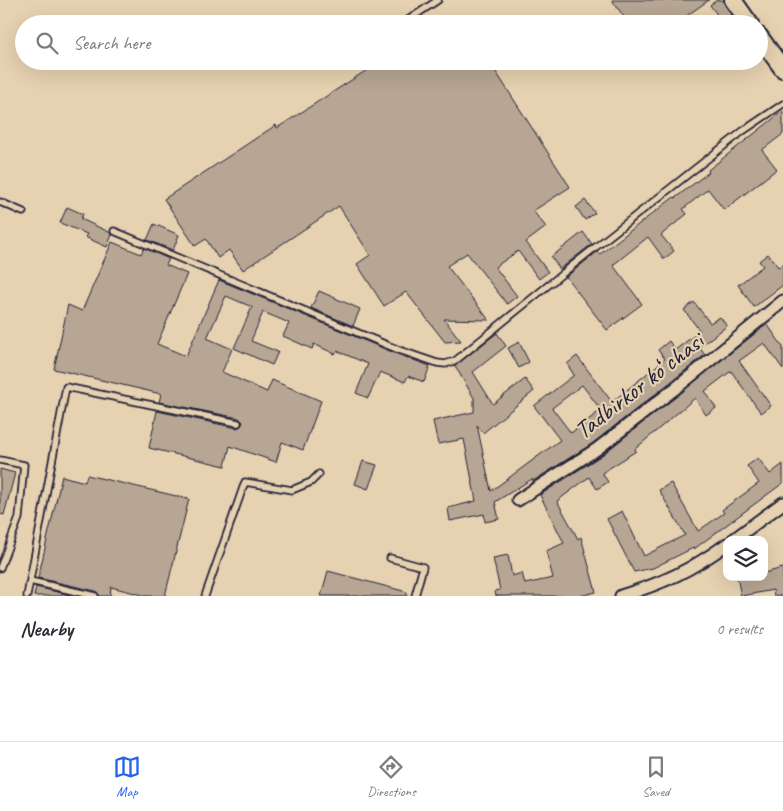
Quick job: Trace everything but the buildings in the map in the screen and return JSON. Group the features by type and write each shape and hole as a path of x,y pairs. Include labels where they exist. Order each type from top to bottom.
{"main road":[{"path":"733,0 744,15"},
{"path":"768,48 783,69"}],"street":[{"name":"Tadbirkor koʻchasi","path":"518,500 597,449 783,301"},
{"path":"738,536 783,503"},
{"path":"621,596 657,585 683,573 723,547"}],"lane":[{"path":"416,15 438,0"},
{"path":"114,231 399,350 445,364 455,360 475,346 578,260 735,137 783,104"},
{"path":"0,202 23,212"},
{"path":"27,596 66,387 238,423"},
{"path":"0,460 24,466 19,518 0,568"},
{"path":"205,596 245,482 292,490 311,482 319,474"},
{"path":"390,558 422,568 415,596"},
{"path":"30,581 95,596"}]}
